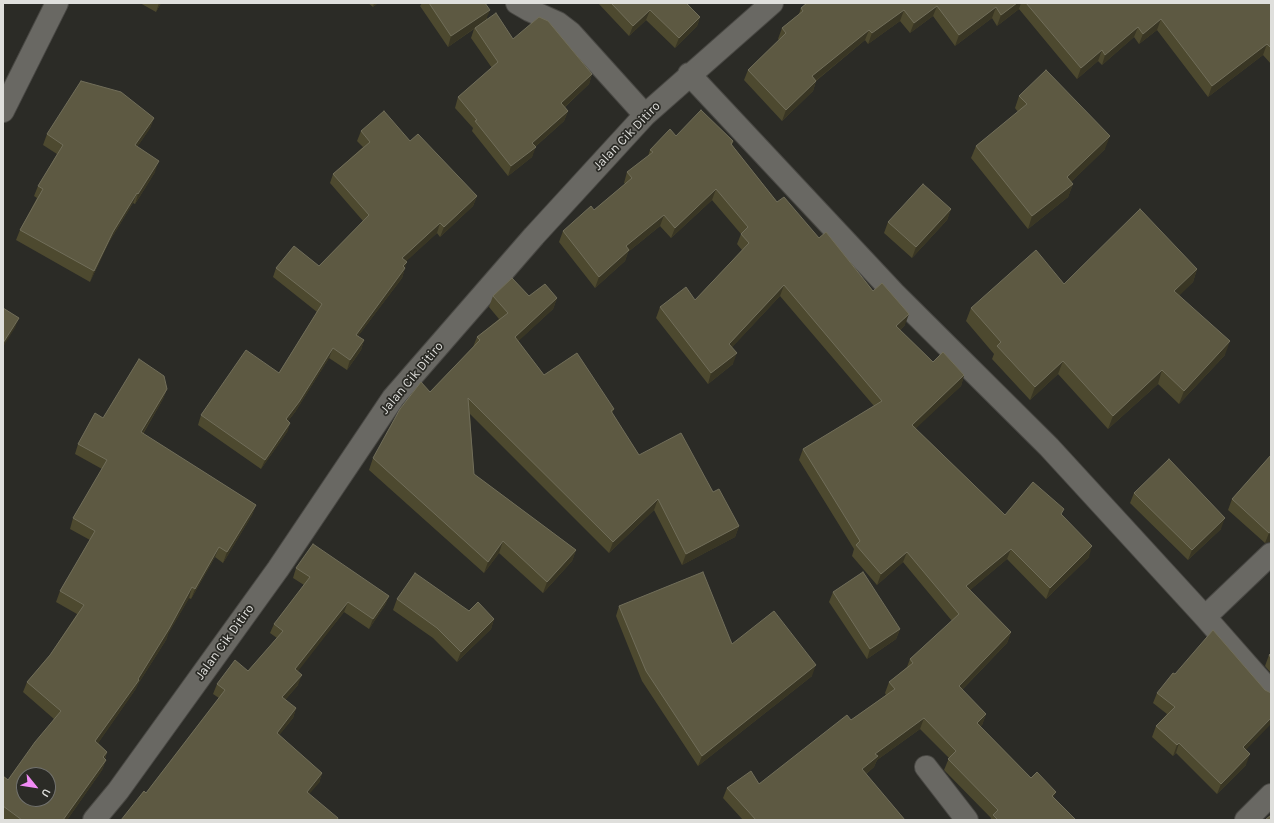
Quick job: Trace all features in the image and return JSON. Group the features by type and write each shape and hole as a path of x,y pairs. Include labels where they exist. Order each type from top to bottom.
{"street":[{"path":"3,111 57,3"},
{"path":"516,3 558,23 571,33 645,115"},
{"name":"Jalan Cik Ditiro","path":"94,820 118,791 278,569 393,398 534,236 645,115 689,74 772,3"},
{"path":"689,74 894,293 1049,447 1205,617 1271,692"},
{"path":"1205,617 1271,554"},
{"path":"926,767 967,820"},
{"path":"1246,820 1271,795"}],"building":[{"path":"429,3 485,3 490,10 451,36"},
{"path":"611,3 686,3 700,17 679,38 650,10 633,26"},
{"path":"807,3 1017,3 1001,15 996,7 959,35 937,6 914,23 904,10 872,33 869,30 812,76 816,81 786,110 748,70 786,33 782,28 803,11 801,8"},
{"path":"1026,3 1271,3 1271,48 1267,44 1212,86 1161,19 1143,34 1138,27 1105,55 1102,50 1081,68"},
{"path":"496,13 513,39 539,17 548,21 592,74 561,103 568,111 532,143 536,147 511,166 458,97 498,62 475,28"},
{"path":"1046,70 1110,136 1067,177 1073,184 1032,216 976,146 1027,104 1019,96"},
{"path":"81,81 121,92 154,118 135,145 159,161 113,232 94,271 20,230 43,189 38,186 63,145 47,134"},
{"path":"701,110 733,141 731,144 777,202 784,197 819,238 826,232 873,291 882,283 909,314 896,326 933,362 943,352 964,375 912,425 1005,515 1033,482 1064,509 1061,514 1092,546 1050,588 1011,549 966,586 1011,632 959,686 986,714 977,723 1031,778 1037,772 1056,792 1052,796 1076,820 998,820 993,815 998,810 948,759 956,751 924,718 875,754 878,756 862,769 905,820 756,820 727,788 751,771 759,784 847,715 851,720 895,689 889,682 913,663 910,659 959,614 907,552 881,574 856,545 860,541 803,449 882,401 784,285 729,344 737,353 711,373 660,307 686,287 695,300 749,243 741,234 748,227 716,189 675,228 664,215 626,246 629,250 599,277 563,231 591,206 594,210 632,178 627,172 653,152 650,150 670,129 676,136"},
{"path":"384,111 410,141 418,134 477,196 444,227 440,223 402,258 407,262 403,266 405,268 356,335 364,340 350,360 333,348 299,402 286,419 290,423 265,460 201,415 246,350 279,373 322,304 276,268 294,246 319,266 369,215 333,174 370,142 361,131"},
{"path":"923,184 951,209 916,247 888,222"},
{"path":"1140,209 1197,269 1174,291 1230,341 1184,391 1162,370 1113,416 1063,361 1035,387 997,346 1001,342 971,308 1036,250 1064,284"},
{"path":"512,278 529,296 545,284 557,298 515,337 544,375 577,353 614,409 611,411 639,455 681,433 713,492 719,489 739,526 686,554 658,499 613,542 468,398 474,474 576,550 547,582 503,541 488,562 373,458 400,409 421,382 430,392 480,340 477,337 508,313 493,296"},
{"path":"3,308 19,318 3,343"},
{"path":"139,359 164,376 167,389 141,432 256,505 227,552 219,547 195,589 192,587 169,629 138,679 139,680 95,741 107,752 103,757 106,760 63,820 22,820 3,806 3,776 8,780 16,769 16,807 56,807 56,767 17,767 35,742 61,711 27,682 50,655 84,605 60,591 95,531 73,518 107,460 78,444 95,413 103,418"},
{"path":"1271,455 1271,532 1269,533 1232,499"},
{"path":"1169,459 1225,518 1192,550 1134,493"},
{"path":"313,544 389,596 373,619 348,602 295,669 302,675 282,697 296,708 277,733 322,773 307,792 338,818 337,820 121,820 144,791 146,793 225,690 217,684 235,660 248,671 283,631 274,624 310,577 296,568"},
{"path":"703,572 732,644 774,611 816,665 702,756 646,671 619,606"},
{"path":"863,572 900,629 870,649 833,592"},
{"path":"415,573 469,611 478,602 494,619 461,652 437,628 397,599"},
{"path":"1213,630 1265,690 1271,693 1271,718 1243,747 1250,754 1221,784 1179,743 1177,745 1156,726 1175,707 1157,693 1173,673 1175,674"},
{"path":"1271,815 1271,820 1265,820"}]}
